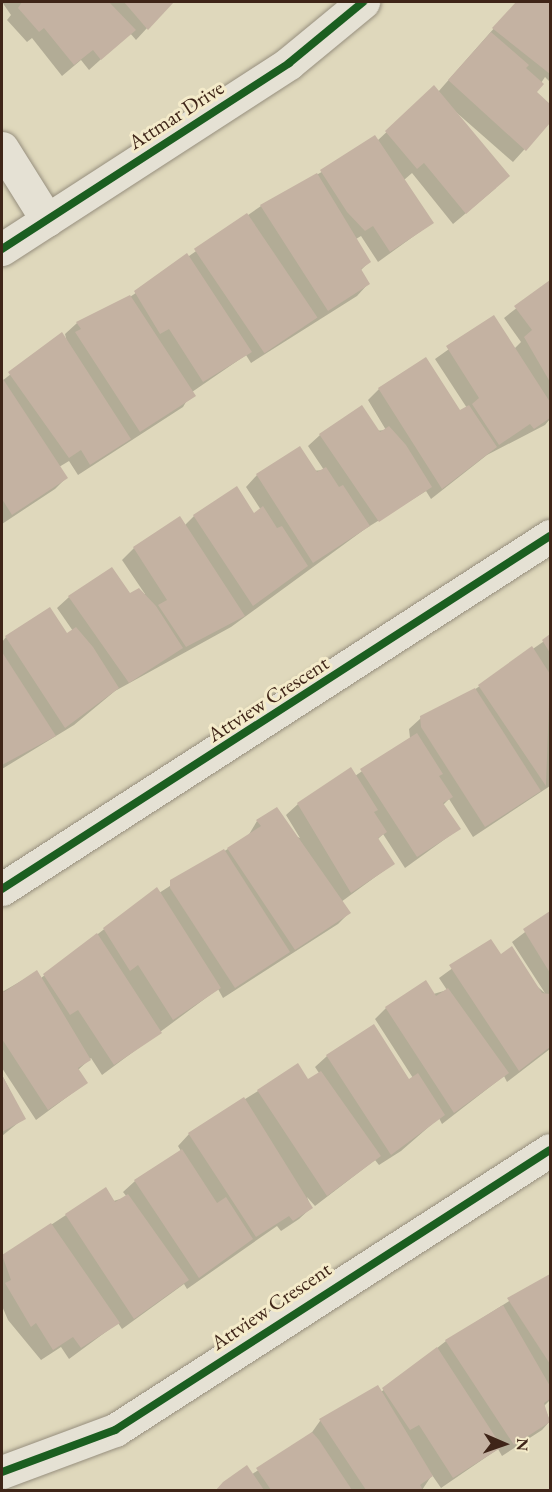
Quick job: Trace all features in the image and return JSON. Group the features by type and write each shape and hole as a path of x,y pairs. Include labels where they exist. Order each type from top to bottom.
{"street":[{"name":"Attmar Drive","path":"2,249 290,63 363,2"},
{"path":"2,148 47,220"},
{"name":"Attview Crescent","path":"2,889 550,536"},
{"name":"Attview Crescent","path":"2,1472 115,1430 550,1150"}],"building":[{"path":"22,2 109,2 136,30 101,60 93,50 74,65 44,28 39,32 18,8"},
{"path":"124,2 174,2 148,30"},
{"path":"516,2 550,2 550,74 492,28"},
{"path":"491,32 529,65 526,68 544,84 537,92 550,104 550,123 526,151 448,80"},
{"path":"434,85 510,176 466,214 424,163 417,169 385,131"},
{"path":"375,135 434,223 390,252 373,226 365,231 347,212 320,170"},
{"path":"317,173 371,262 361,269 370,284 328,311 260,205"},
{"path":"247,213 317,317 264,353 194,249"},
{"path":"187,253 252,352 203,382 169,329 160,334 134,291"},
{"path":"550,280 550,382 524,337 532,330 514,306"},
{"path":"130,295 196,396 140,432 75,332 81,329 76,322"},
{"path":"494,315 550,402 550,418 534,429 530,424 499,445 472,404 479,398 446,346"},
{"path":"62,332 131,439 90,465 81,450 69,458 8,372"},
{"path":"426,357 460,410 469,405 497,447 442,489 378,388"},
{"path":"3,379 68,478 12,515 2,499"},
{"path":"362,405 380,432 389,426 406,445 432,487 379,522 319,434"},
{"path":"300,446 317,472 326,467 339,487 343,485 370,526 313,563 256,474"},
{"path":"237,486 254,513 263,506 277,528 282,526 308,566 253,606 193,515"},
{"path":"180,516 245,616 186,647 158,605 167,600 133,547"},
{"path":"112,567 130,593 139,588 156,606 183,648 129,683 68,596"},
{"path":"50,607 67,633 76,627 93,647 119,688 65,728 5,636"},
{"path":"550,634 550,653 542,640"},
{"path":"532,646 550,674 546,786 478,685"},
{"path":"2,652 56,736 2,765"},
{"path":"475,688 541,791 485,827 421,727 420,716"},
{"path":"417,733 443,774 439,776 453,797 443,803 461,829 417,857 360,769"},
{"path":"351,767 378,810 374,812 387,832 378,838 395,864 351,893 297,803"},
{"path":"277,807 351,913 295,950 227,848 261,826 256,820"},
{"path":"224,849 290,952 235,988 170,888 170,880"},
{"path":"157,887 221,988 173,1020 138,965 130,971 103,928"},
{"path":"550,911 550,973 523,929"},
{"path":"97,933 162,1033 114,1065 78,1010 70,1015 43,974"},
{"path":"491,939 501,954 512,946 542,993 550,994 550,1047 519,1071 449,965"},
{"path":"37,970 91,1060 78,1068 88,1083 48,1110 2,1039 2,988 4,992"},
{"path":"426,980 436,996 448,988 509,1073 454,1113 385,1007"},
{"path":"374,1024 409,1079 418,1073 445,1115 391,1155 326,1055"},
{"path":"298,1063 308,1079 321,1071 381,1156 327,1196 257,1090"},
{"path":"2,1075 26,1119 2,1132"},
{"path":"244,1097 313,1208 293,1221 289,1216 256,1237 188,1133"},
{"path":"182,1149 217,1203 226,1197 253,1239 199,1278 134,1180"},
{"path":"106,1187 115,1202 128,1194 189,1280 134,1319 65,1214"},
{"path":"51,1223 120,1323 81,1348 73,1337 53,1350 36,1323 31,1327 5,1283 11,1280 2,1255"},
{"path":"550,1274 550,1364 507,1298"},
{"path":"503,1305 550,1386 550,1399 544,1403 550,1422 514,1445 445,1340"},
{"path":"437,1347 502,1447 453,1478 419,1425 410,1430 382,1388"},
{"path":"378,1385 433,1476 420,1485 423,1490 366,1490 319,1419"},
{"path":"312,1432 352,1490 271,1490 256,1468"},
{"path":"247,1465 264,1490 216,1490 223,1482"}],"cycle path":[{"path":"2,249 289,63 363,2"},
{"path":"2,889 550,536"},
{"path":"2,1472 115,1430 550,1150"}]}
